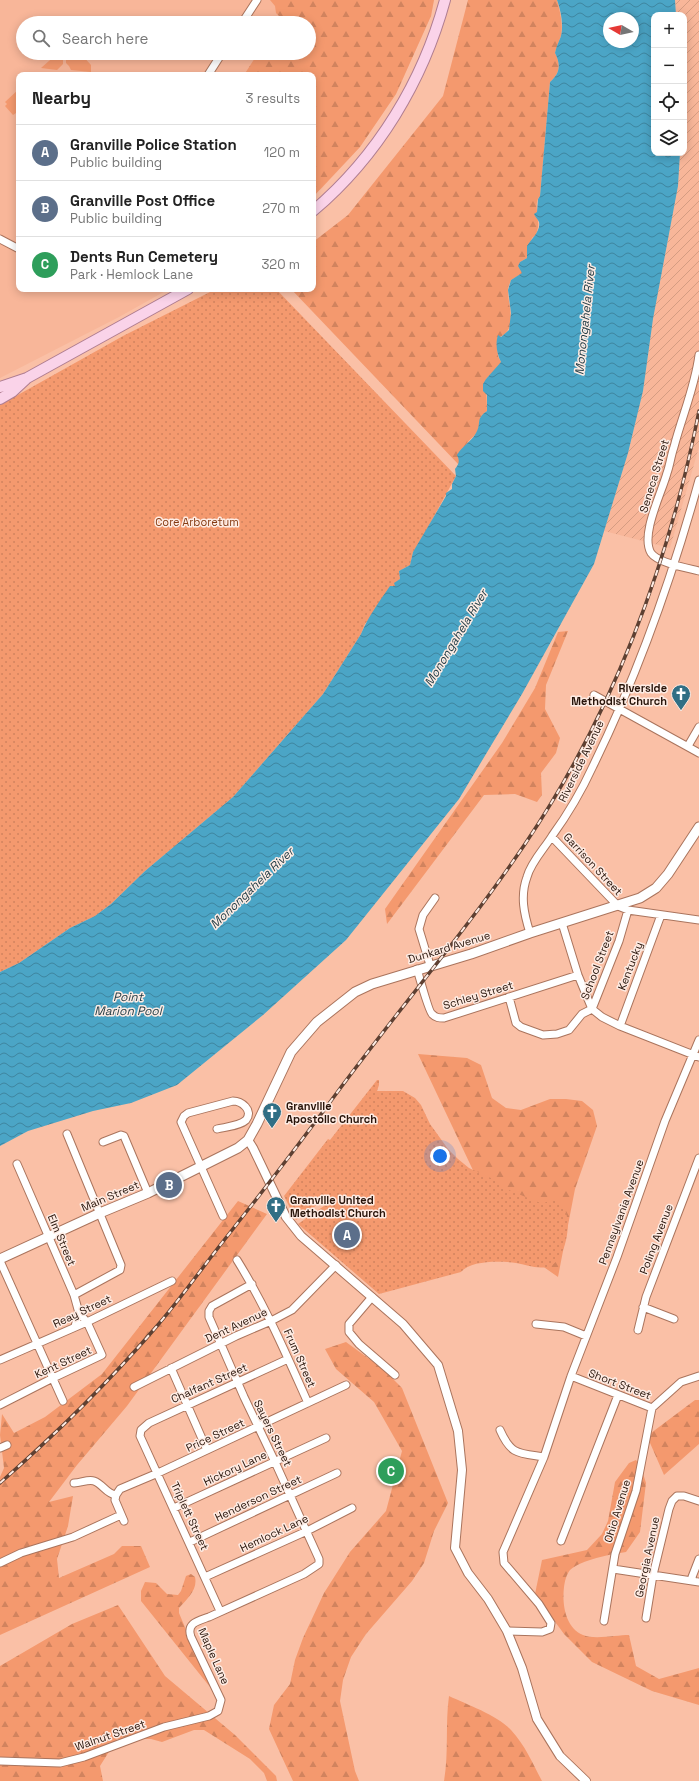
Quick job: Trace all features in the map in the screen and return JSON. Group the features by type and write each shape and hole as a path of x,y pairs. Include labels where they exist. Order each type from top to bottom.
{"main road":[{"path":"316,208 342,184 362,161 400,108 427,56 445,0"},
{"path":"0,387 27,378 183,292"},
{"path":"0,399 12,392 27,378"},
{"name":"Dunkard Avenue","path":"248,1140 260,1119 291,1052 317,1022 355,992 372,984 417,969 471,954 530,933 640,898 656,888 668,874 699,827"},
{"name":"Main Street","path":"0,1260 48,1236 148,1193 238,1148 248,1140"}],"street":[{"path":"247,16 257,0"},
{"path":"210,72 218,60"},
{"path":"0,239 16,247"},
{"name":"Seneca Street","path":"699,355 686,412 674,446 667,474 656,503 648,546 651,553 661,560 699,571"},
{"name":"Riverside Avenue","path":"530,933 523,906 523,889 527,875 533,863 552,836 583,786 619,709 644,649 675,564 699,480"},
{"path":"594,695 699,752"},
{"path":"688,746 699,727"},
{"name":"Garrison Street","path":"552,836 618,906"},
{"path":"430,965 419,929 423,915 435,898"},
{"path":"618,906 628,910 699,920"},
{"name":"School Street","path":"509,997 516,1023 521,1027 542,1035 550,1036 569,1030 582,1014 592,1009 619,941 628,910"},
{"name":"Kentucky","path":"620,1026 662,915"},
{"path":"562,923 578,975 592,1009 602,1017 620,1026 696,1056"},
{"name":"Schley Street","path":"417,969 425,992 428,1008 431,1014 437,1018 444,1018 578,975"},
{"name":"Pennsylvania Avenue","path":"507,1631 542,1632 550,1629 551,1623 539,1604 504,1563 503,1552 544,1457 571,1376 617,1257 665,1121 696,1056 699,1040"},
{"path":"218,1129 241,1123 245,1120 248,1114 248,1109 244,1104 239,1101 233,1101 188,1113 184,1116 181,1122 223,1216"},
{"path":"248,1114 260,1119"},
{"path":"67,1134 121,1265 120,1270 74,1295"},
{"path":"103,1142 121,1135 124,1136 148,1193"},
{"path":"248,1140 254,1148 286,1217 301,1236 403,1324 438,1365 458,1431 462,1470 456,1548 468,1573 488,1599 507,1631 522,1668 537,1719 560,1756 586,1781"},
{"name":"Poling Avenue","path":"638,1330 646,1297 699,1158"},
{"name":"Elm Street","path":"17,1164 74,1295 80,1313 87,1322"},
{"path":"0,1260 63,1401"},
{"name":"Frum Street","path":"237,1260 252,1284 271,1322 308,1403"},
{"name":"Dent Avenue","path":"134,1387 221,1343 271,1322 292,1310 336,1265"},
{"name":"Reay Street","path":"0,1360 87,1322 172,1281"},
{"name":"Sayers Street","path":"220,1611 304,1574 319,1564 319,1559 307,1531 244,1397 209,1317 209,1311 212,1306 252,1284"},
{"path":"372,1297 349,1324 349,1332 360,1344 395,1375"},
{"path":"644,1307 674,1319"},
{"path":"75,1326 80,1313"},
{"name":"Kent Street","path":"0,1404 102,1355 87,1322"},
{"path":"536,1324 564,1327 586,1336"},
{"name":"Chalfant Street","path":"141,1430 149,1423 288,1359"},
{"path":"171,1368 207,1450"},
{"name":"Short Street","path":"571,1376 652,1408 681,1382 699,1376"},
{"name":"Price Street","path":"116,1495 120,1489 158,1473 346,1385"},
{"path":"561,1541 618,1395"},
{"name":"Ohio Avenue","path":"604,1621 615,1554 636,1491 652,1408"},
{"name":"Triplett Street","path":"141,1430 140,1436 190,1542 220,1611"},
{"path":"500,1430 506,1444 512,1450 520,1453 544,1457"},
{"name":"Hickory Lane","path":"174,1508 326,1438"},
{"name":"Henderson Street","path":"190,1542 336,1473"},
{"path":"0,1563 21,1553 73,1537 122,1518 115,1500 116,1495 110,1494 100,1484 94,1481 74,1482"},
{"name":"Georgia Avenue","path":"646,1618 653,1574 672,1500 677,1496 684,1496 699,1501"},
{"name":"Hemlock Lane","path":"205,1577 307,1531 352,1508"},
{"path":"696,1581 692,1577 699,1559"},
{"path":"613,1569 696,1581"},
{"name":"Maple Lane","path":"220,1611 194,1622 190,1626 189,1632 219,1694 221,1705"},
{"name":"Walnut Street","path":"0,1761 60,1763 84,1757 164,1728 209,1716 218,1711 221,1705"}],"shaded area":[{"path":"0,0 434,0 431,16 396,94 360,147 316,193 316,72 16,72 16,292 164,292 119,317 0,378"},
{"path":"675,0 699,0 699,447 670,548 604,531 628,453 643,391 653,319 678,186 680,156 687,156 687,12 676,12"}],"green space":[{"path":"270,0 434,0 431,16 396,94 360,147 316,194 316,72 246,72 254,60 316,60 316,16 279,16 276,13 275,6"},
{"path":"468,0 557,0 561,15 562,32 555,53 559,65 558,72 550,82 540,196 537,201 538,228 536,235 532,238 527,258 520,262 523,273 511,280 508,289 511,316 510,323 508,330 497,338 498,356 501,362 500,366 486,379 487,411 480,419 476,433 465,447 459,465 294,292 316,292 316,240 348,215 443,96"},
{"path":"50,60 63,60 63,64 57,70 41,68"},
{"path":"66,60 86,60 91,65 91,72 71,70 66,63"},
{"path":"16,92 16,113 13,115 5,106 7,104 5,102"},
{"name":"Core Arboretum","path":"210,292 279,292 456,476 413,552 410,565 399,571 400,579 365,624 361,634 323,694 233,797 145,871 111,904 95,916 70,928 19,963 0,972 0,405 123,336"},
{"path":"568,631 546,685 545,709 560,738 556,753 541,773 542,795 537,802 515,794 484,795 387,924 385,909 502,743 535,688 558,632"},
{"path":"418,1054 467,1058 481,1065 492,1098 506,1108 521,1110 550,1099 566,1099 582,1101 593,1110 597,1126 575,1189 558,1277 528,1256 497,1221"},
{"path":"377,1080 379,1080 379,1085 377,1091 403,1091 415,1098 421,1105 430,1124 448,1149 469,1168 493,1179 511,1191 538,1202 543,1203 553,1200 561,1204 565,1211 568,1231 566,1242 558,1260 552,1265 543,1268 510,1262 479,1263 466,1268 461,1272 379,1294 298,1224 324,1206 321,1202 296,1220 284,1196 328,1139 330,1140"},
{"path":"238,1201 267,1214 127,1406 77,1465 49,1502 73,1496 68,1526 57,1559 59,1578 114,1554 122,1546 141,1546 150,1567 0,1635 0,1477 4,1468 0,1435 2,1414 14,1433 45,1417 102,1374"},
{"path":"346,1342 383,1369 402,1388 448,1503 434,1531 424,1563 412,1581 366,1634 351,1657 343,1680 340,1701 355,1771 359,1781 293,1781 269,1729 274,1705 290,1684 295,1660 303,1638 324,1593 350,1552 386,1511 402,1451 374,1402 336,1369 325,1349"},
{"path":"695,1400 699,1400 699,1444 664,1475 647,1436"},
{"path":"636,1460 641,1467 646,1483 640,1532 626,1552 589,1560 575,1566 570,1570 564,1587 564,1608 572,1627 583,1635 599,1637 629,1635 636,1666 659,1679 699,1668 699,1705 652,1691 592,1662 564,1634 535,1594 542,1560 587,1550 602,1534 608,1521 615,1482 629,1463"},
{"path":"191,1574 195,1577 195,1586 191,1594 179,1608 179,1613 210,1687 141,1601 141,1591 145,1582 156,1583 167,1594 178,1595 181,1591 186,1576"},
{"path":"118,1605 165,1676 235,1735 276,1776 277,1781 267,1781 264,1773 250,1759 204,1730 194,1730 162,1742 151,1739 117,1739 100,1766 103,1781 0,1781 0,1666 72,1624"},
{"path":"449,1696 482,1711 498,1720 511,1730 528,1755 542,1781 444,1781"}],"water":[{"name":"Point Marion Pool","path":"557,0 675,0 676,12 651,12 651,156 680,156 678,186 653,319 643,391 628,453 594,564 522,694 459,799 346,940 263,1015 177,1085 131,1103 93,1111 28,1131 0,1146 0,972 19,963 70,928 95,916 111,904 145,871 233,797 323,694 390,586 395,586 394,583 400,579 399,571 410,565 413,552 446,496 446,493 452,489 452,484 456,476 455,469 459,462 457,455 474,436 478,430 481,416 487,411 487,395 483,391 483,384 501,362 497,342 498,335 501,337 509,330 511,313 508,290 511,280 522,273 518,266 520,262 527,258 527,246 539,229 539,222 534,214 537,212 538,199 540,196 550,82 558,72 559,65 555,53 562,32 561,15"}],"railway":[{"path":"0,1483 81,1408 120,1368 166,1315 456,939 525,844 556,795 585,743 610,691 633,636 654,581 671,525 699,411"}],"place":[{"name":"Riverside Methodist Church","path":"681,711"},
{"name":"Granville Apostolic Church","path":"272,1129"},
{"name":"Granville Post Office","path":"169,1185"},
{"name":"Granville United Methodist Church","path":"276,1223"},
{"name":"Granville Police Station","path":"347,1235"},
{"name":"Dents Run Cemetery","path":"391,1471"}],"water label":[{"name":"Monongahela River","path":"585,320"},
{"name":"Monongahela River","path":"456,638"},
{"name":"Monongahela River","path":"252,888"}]}
